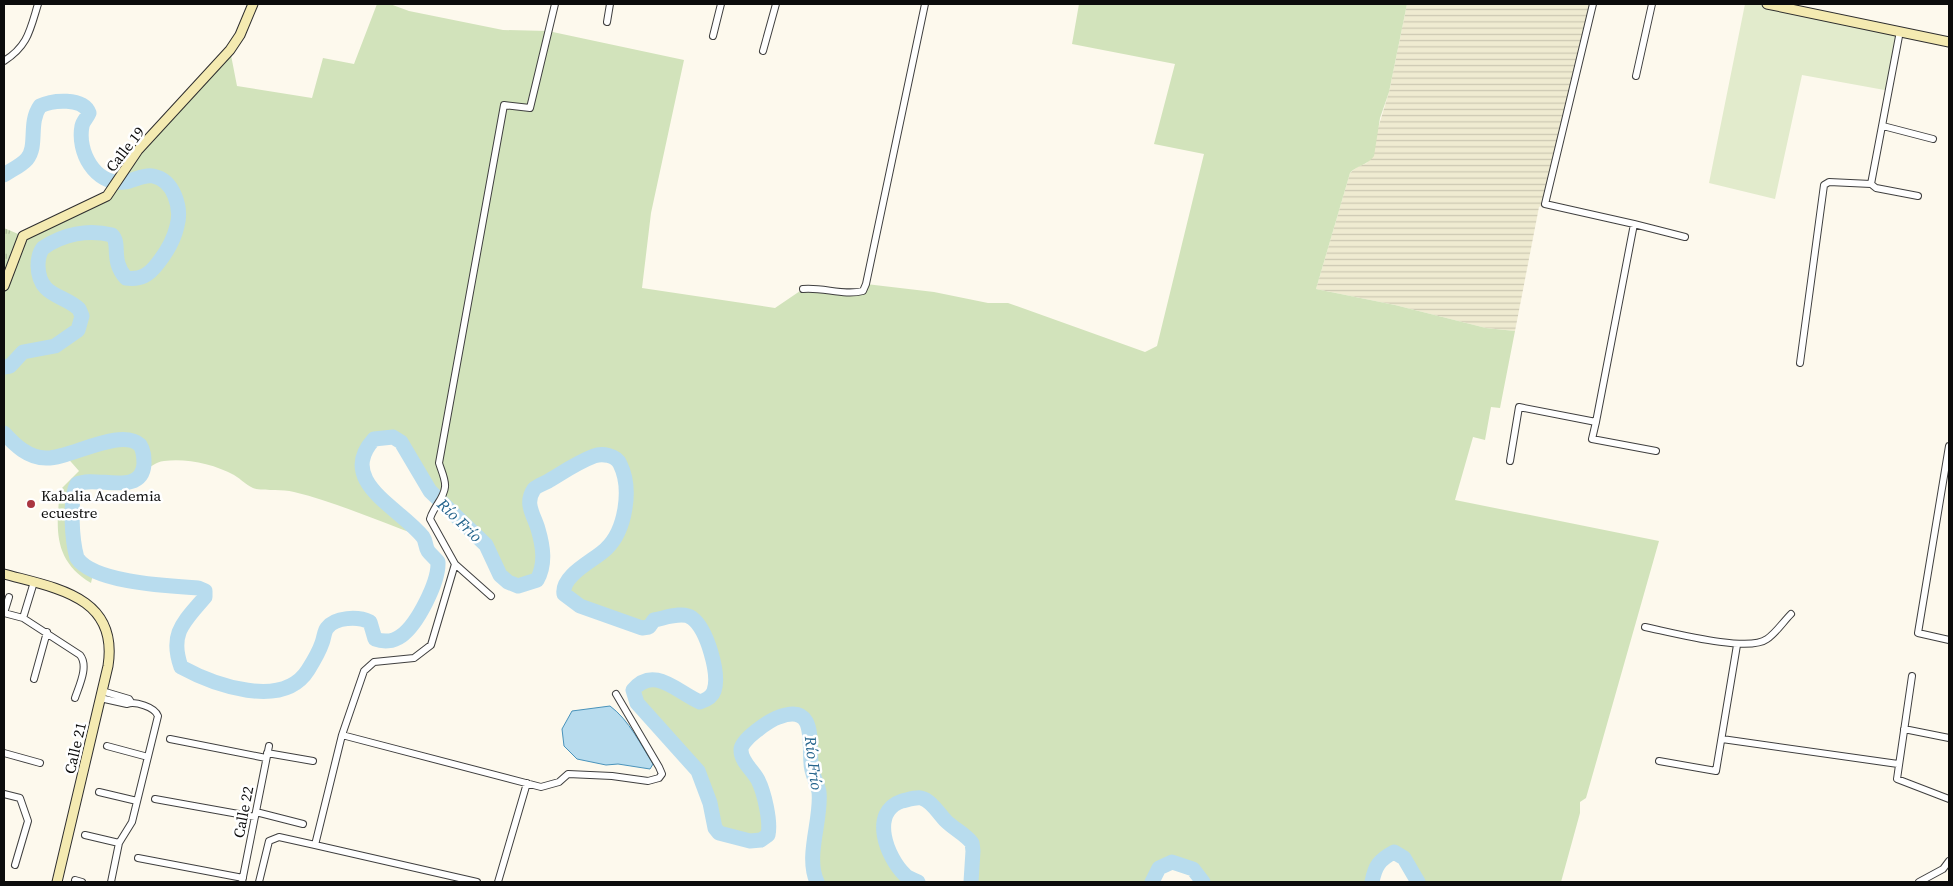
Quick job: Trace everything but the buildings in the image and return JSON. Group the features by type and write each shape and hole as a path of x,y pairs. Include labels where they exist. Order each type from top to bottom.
{"street":[{"path":"4,62 24,44 38,4"},
{"name":"Calle 19","path":"4,286 24,236 46,224 95,203 112,191 124,168 230,50 240,35 253,4"},
{"path":"491,596 455,564 430,520 433,508 442,496 445,485 439,463 504,105 530,108 555,4"},
{"path":"607,22 610,4"},
{"path":"713,36 721,4"},
{"path":"763,51 776,4"},
{"path":"803,289 813,288 856,293 863,291 926,4"},
{"path":"1593,4 1545,204 1685,237"},
{"path":"1636,76 1652,4"},
{"path":"1767,4 1949,42"},
{"path":"1871,184 1900,31"},
{"path":"1883,126 1934,140"},
{"path":"1800,363 1824,185 1829,182 1871,184 1876,188 1918,196"},
{"path":"1634,224 1592,439 1656,451"},
{"path":"1510,461 1519,408 1596,422"},
{"path":"1949,446 1918,633 1949,640"},
{"path":"315,844 342,735 364,671 374,662 414,658 431,644 455,564"},
{"path":"4,574 34,582 23,618"},
{"name":"Calle 21","path":"34,582 67,592 82,599 102,620 107,632 110,655 57,882"},
{"path":"9,597 4,613 23,618 47,632 84,660 75,698"},
{"path":"1645,627 1737,645 1753,645 1766,640 1791,614"},
{"path":"34,678 47,632"},
{"path":"1659,761 1716,771 1737,645"},
{"path":"1912,676 1897,779 1949,799"},
{"path":"101,694 129,699 131,702 157,712 132,822 119,843 111,882"},
{"path":"342,735 541,787 558,782 568,774 612,776 648,781 659,778 662,774 660,768 616,694"},
{"path":"1904,729 1949,738"},
{"path":"170,739 268,752 313,761"},
{"path":"1722,739 1898,764"},
{"path":"107,746 148,756"},
{"name":"Calle 22","path":"243,880 268,752"},
{"path":"4,753 40,763"},
{"path":"498,882 526,783"},
{"path":"99,792 137,801"},
{"path":"4,794 20,798 28,821 15,865"},
{"path":"154,799 303,824"},
{"path":"85,835 119,843"},
{"path":"259,882 269,841 279,837 477,882"},
{"path":"138,858 243,880"},
{"path":"1919,882 1943,869 1949,861"}],"shaded area":[{"path":"1407,4 1593,4 1545,204 1539,207 1515,331 1486,328 1395,305 1316,289 1350,173 1357,167 1367,163 1389,92"}],"green space":[{"path":"377,4 390,4 409,11 503,30 548,31 684,60 651,213 642,288 775,308 803,289 856,293 866,284 934,292 988,303 1008,303 1145,352 1157,346 1204,154 1154,144 1175,64 1072,44 1079,4 1407,4 1389,92 1380,118 1374,156 1350,173 1316,289 1395,305 1486,328 1515,331 1500,408 1491,407 1485,440 1473,437 1455,500 1659,541 1586,798 1580,802 1580,813 1561,882 1418,882 1404,858 1394,852 1378,864 1372,882 1203,882 1193,869 1172,862 1159,868 1152,882 971,882 972,843 946,821 928,801 914,798 902,801 892,807 886,815 884,836 887,847 898,867 909,878 918,882 817,882 814,873 813,851 818,791 811,765 811,733 809,724 802,717 794,714 784,715 755,732 742,745 742,755 758,780 763,792 768,815 768,835 761,840 750,841 719,833 715,828 710,803 698,771 637,703 633,690 641,683 657,680 700,702 710,697 714,691 715,683 714,663 707,641 698,624 689,616 679,615 655,620 649,627 642,628 580,606 564,594 564,587 573,574 610,544 619,529 625,511 627,486 623,470 616,460 607,455 586,459 535,488 531,498 531,510 543,553 544,566 540,577 526,585 515,585 503,579 485,544 461,523 425,485 401,442 383,437 375,440 364,452 361,460 365,479 384,502 423,537 311,496 289,491 250,487 234,475 209,465 181,460 164,461 153,465 130,482 89,481 76,484 72,510 72,533 75,553 80,563 94,570 91,583 79,574 63,554 58,530 60,490 79,471 64,454 45,457 31,454 17,446 4,433 4,286 23,236 107,196 124,168 230,50 237,86 312,98 323,58 354,64"},
{"path":"1745,4 1770,4 1900,31 1890,91 1802,75 1775,199 1709,183"},
{"path":"4,228 23,236 4,286"}],"water":[{"path":"610,706 629,725 653,764 650,769 618,764 606,765 577,759 564,746 562,729 572,711"}],"waterway":[{"name":"Río Frío","path":"4,175 22,164 30,154 34,120 40,106 59,101 74,102 86,108 89,113 83,123 81,136 85,156 90,165 104,178 114,182 124,182 149,176 160,179 166,183 175,196 178,211 176,231 172,241 161,259 144,276 126,278 118,265 116,243 112,235 103,233 76,234 59,239 43,248 39,256 39,276 43,284 53,294 79,309 82,316 78,330 55,346 23,352 10,366 4,367"},
{"name":"Río Frío","path":"4,433 17,446 33,456 46,458 68,454 108,441 131,440 140,445 144,456 144,464 141,474 135,480 117,483 85,482 77,484 74,491 72,520 77,558 86,566 99,573 115,578 133,582 198,588 205,591 205,597 185,621 178,637 177,645 181,667 211,681 248,690 266,691 282,689 297,682 312,664 326,630 331,624 353,618 365,620 370,622 375,639 385,641 395,639 401,636 414,623 431,591 438,562 428,551 423,537 387,504 366,481 362,468 364,454 374,439 393,437 401,442 430,491 486,545 500,575 508,582 518,586 537,580 542,568 541,542 530,505 531,494 534,489 588,458 601,455 612,457 620,464 626,485 625,508 622,520 613,541 606,549 573,574 564,587 564,594 580,606 642,628 649,627 654,620 684,615 692,618 703,632 714,663 715,683 714,691 710,697 700,702 657,680 641,683 633,690 637,703 698,771 710,803 715,828 719,833 750,841 761,840 768,835 768,815 763,792 756,776 743,758 742,746 756,731 779,717 791,714 799,715 805,720 810,735 812,770 819,792 813,849 814,872 817,882"},
{"name":"Río Frío","path":"918,882 909,878 898,867 887,847 884,836 886,815 892,807 902,801 914,798 928,801 946,821 972,843 971,882"},
{"name":"Río Frío","path":"1372,882 1379,864 1394,852 1404,858 1418,882"},
{"name":"Río Frío","path":"1152,882 1159,868 1172,862 1193,869 1203,882"}],"place":[{"name":"Kabalia Academia ecuestre","path":"31,504"}]}
